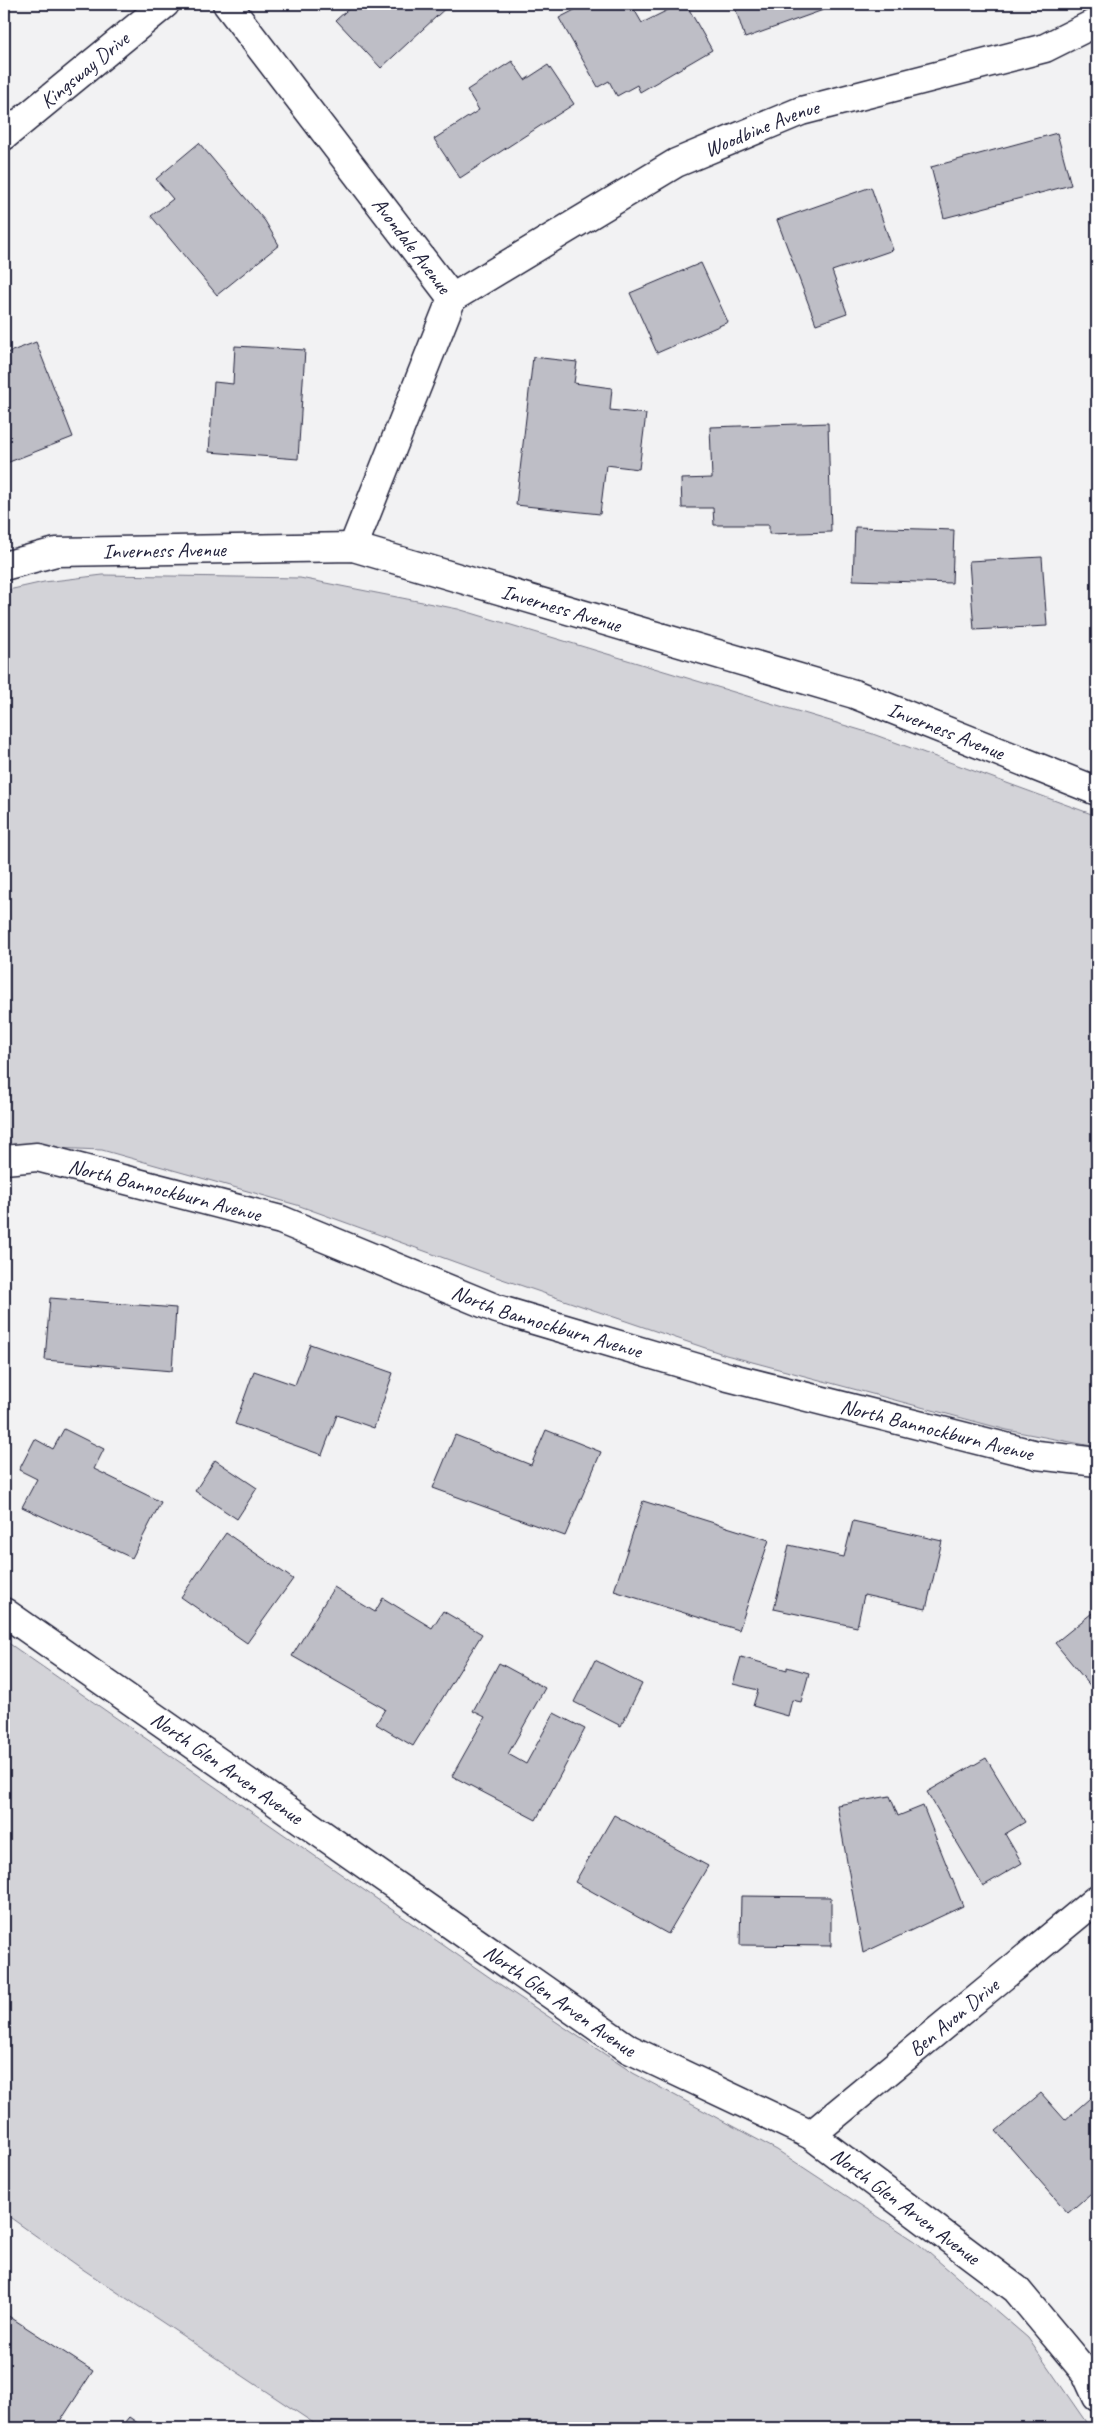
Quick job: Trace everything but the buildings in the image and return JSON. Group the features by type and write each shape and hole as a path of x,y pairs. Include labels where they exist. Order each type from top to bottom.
{"street":[{"name":"Kingsway Drive","path":"4,136 165,4"},
{"name":"Avondale Avenue","path":"227,4 452,298 353,546"},
{"name":"Woodbine Avenue","path":"452,298 676,163 801,111 1044,48 1097,22"},
{"name":"Inverness Avenue","path":"4,566 56,552 353,546 854,694 1097,791"},
{"name":"North Bannockburn Avenue","path":"4,1160 37,1157 282,1220 497,1309 728,1377 1037,1455 1097,1462"},
{"name":"North Glen Arven Avenue","path":"4,1612 629,2049 811,2135 1016,2289 1086,2373 1097,2397"},
{"name":"Ben Avon Drive","path":"811,2135 1097,1899"}],"shaded area":[{"path":"103,575 300,578 458,609 870,733 1097,816 1097,1447 1007,1430 726,1355 502,1279 297,1205 102,1150 4,1146 4,591 44,582"},
{"path":"4,1640 492,1979 633,2073 777,2150 915,2241 1028,2338 1090,2428 321,2428 81,2268 4,2213"}]}
